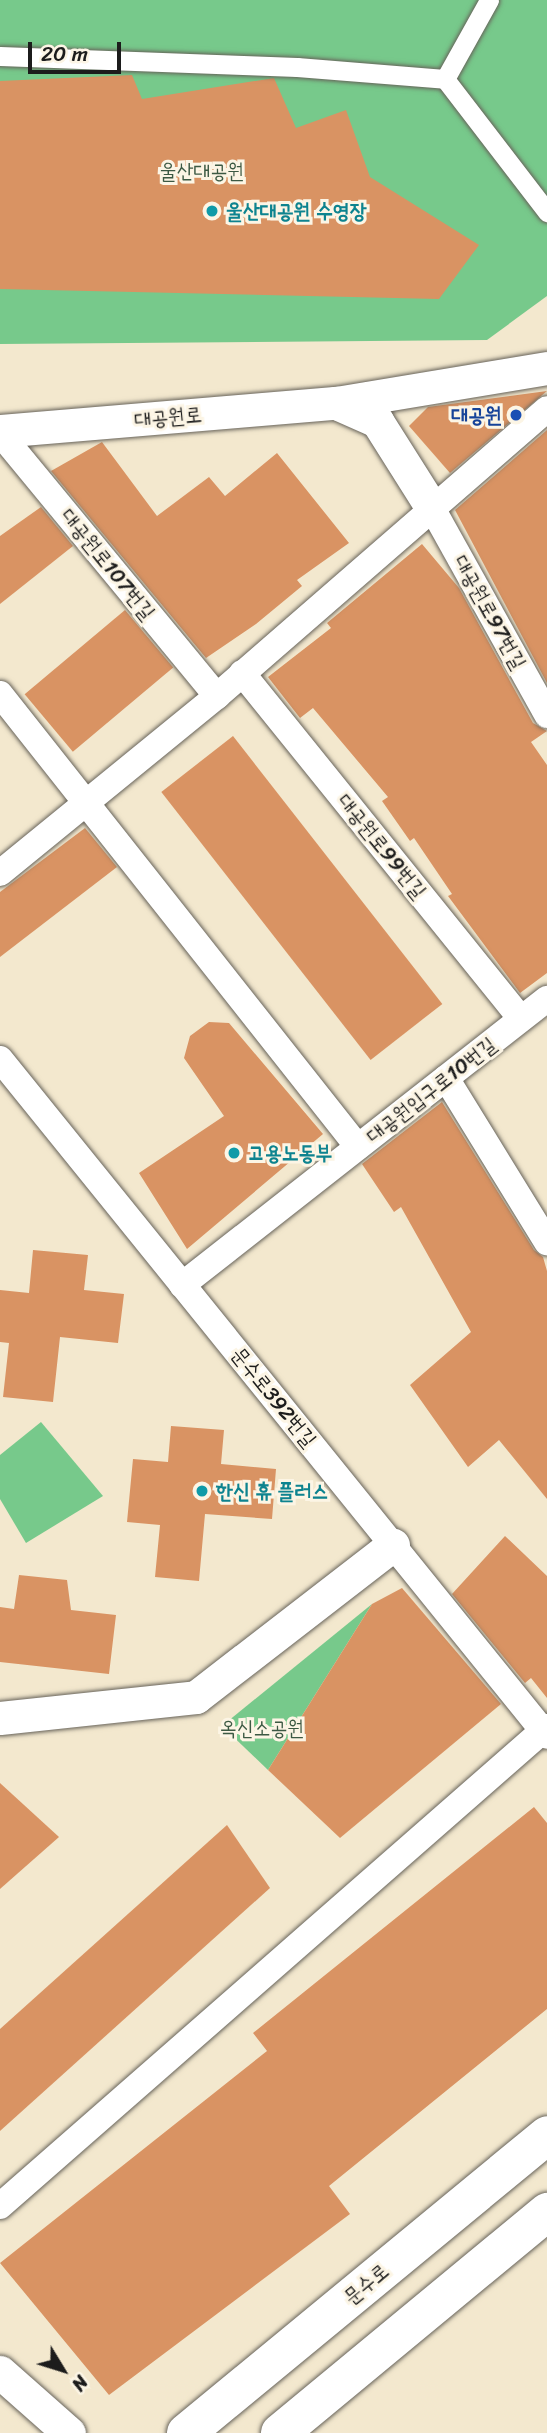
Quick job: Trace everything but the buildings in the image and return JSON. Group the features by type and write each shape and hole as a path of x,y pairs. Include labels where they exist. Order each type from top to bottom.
{"main road":[{"name":"문수로","path":"186,2433 547,2135"},
{"path":"301,2426 547,2212"}],"street":[{"path":"445,79 489,0"},
{"path":"0,56 297,67 445,79 547,212"},
{"name":"대공원로","path":"0,432 336,403 547,368"},
{"name":"대공원로","path":"336,403 377,421 432,508"},
{"path":"0,873 217,696 547,409"},
{"name":"대공원로107번길","path":"0,432 217,696"},
{"name":"대공원로97번길","path":"432,508 547,715"},
{"name":"대공원로99번길","path":"242,673 521,1020"},
{"path":"0,694 358,1147"},
{"name":"대공원입구로10번길","path":"182,1285 547,999"},
{"name":"문수로392번길","path":"0,1059 546,1731"},
{"path":"446,1078 547,1241"},
{"path":"0,1718 196,1697 393,1545"},
{"path":"0,2206 546,1731"},
{"path":"0,2372 69,2433"}],"green space":[{"name":"울산대공원","path":"0,0 547,0 547,296 487,340 0,344"},
{"path":"41,1422 103,1496 26,1543 0,1499 0,1455"},
{"name":"옥신소공원","path":"372,1604 268,1770 222,1726"}],"place":[{"name":"울산대공원 수영장","path":"212,211"},
{"name":"대공원","path":"516,415"},
{"name":"고용노동부","path":"234,1153"},
{"name":"한신 휴 플러스","path":"202,1491"}]}
